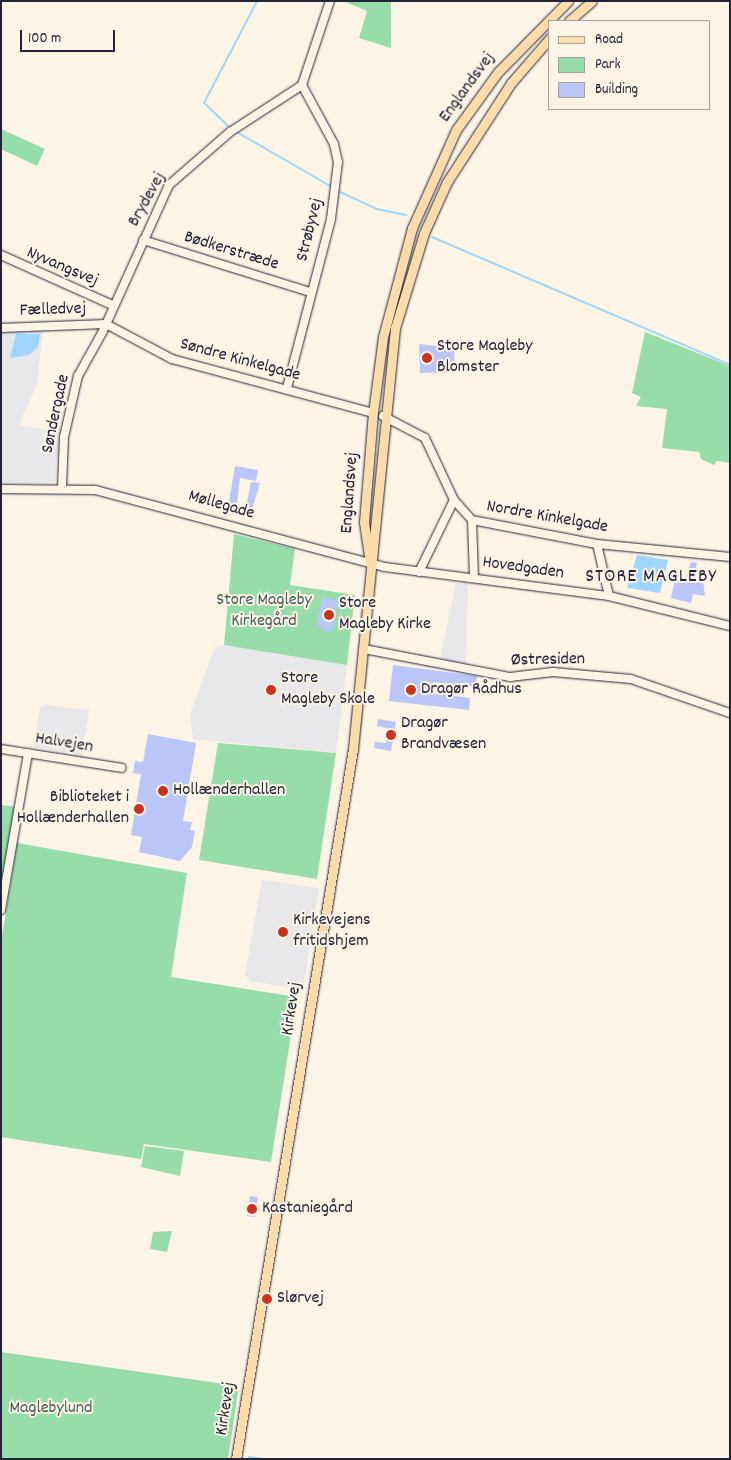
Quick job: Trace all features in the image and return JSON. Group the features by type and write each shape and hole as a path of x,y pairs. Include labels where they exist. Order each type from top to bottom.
{"main road":[{"name":"Englandsvej","path":"549,20 568,1"},
{"path":"570,20 592,1"},
{"name":"Englandsvej","path":"370,563 364,522 373,413 396,283 428,187 456,130 498,72 548,21"},
{"name":"Englandsvej","path":"370,563 376,548 383,416 396,328 424,233 472,140 510,83 548,40"},
{"name":"Kirkevej","path":"236,1459 353,749 364,650 370,563"}],"street":[{"path":"302,86 330,1"},
{"name":"Brydevej","path":"106,324 112,305 169,185 181,172 230,132 302,86"},
{"name":"Strøbyvej","path":"287,388 310,292 331,220 338,162 334,144 302,86"},
{"name":"Bødkerstræde","path":"143,240 310,292"},
{"name":"Nyvangsvej","path":"1,255 112,305"},
{"name":"Søndre Kinkelgade","path":"106,324 172,360 287,388 373,413"},
{"name":"Fælledvej","path":"1,328 106,324"},
{"name":"Søndergade","path":"62,487 64,437 74,389 106,324"},
{"name":"Nordre Kinkelgade","path":"383,416 425,438 454,500 472,520 597,544 730,557"},
{"name":"Møllegade","path":"1,489 62,487 132,498 370,563"},
{"path":"419,572 454,500"},
{"path":"472,520 474,578"},
{"path":"597,544 608,596"},
{"name":"Hovedgaden","path":"370,563 419,572 608,596 730,626"},
{"name":"Østresiden","path":"364,650 510,677 553,672 631,680 730,713"},
{"name":"Halvejen","path":"1,749 122,768"},
{"path":"1,910 28,754"}],"shaded area":[{"path":"43,328 37,384 19,425 61,432 55,482 1,485 1,329"},
{"path":"456,583 468,584 466,666 440,660"},
{"name":"Store Magleby Skole","path":"224,645 347,665 336,753 193,739 190,714 215,647"},
{"path":"44,705 89,710 82,756 33,747 40,708"},
{"name":"Kirkevejens fritidshjem","path":"262,880 319,888 303,990 251,981 245,975"}],"green space":[{"path":"343,1 391,1 391,48 359,38 367,11"},
{"path":"1,129 45,149 37,166 1,149"},
{"path":"645,332 730,366 730,463 717,461 714,465 701,459 699,452 662,448 667,409 636,406 641,397 632,393"},
{"name":"Store Magleby Kirkegård","path":"234,534 295,549 290,585 355,595 347,665 224,645"},
{"path":"218,743 336,753 317,879 199,860"},
{"path":"1,805 17,807 1,890"},
{"path":"17,843 187,873 171,977 297,997 271,1162 144,1144 141,1159 1,1137 1,942"},
{"path":"145,1146 184,1151 180,1176 141,1167"},
{"path":"172,1231 167,1252 150,1249 153,1232"},
{"name":"Maglebylund","path":"1,1352 239,1386 228,1459 1,1459"}],"water":[{"path":"16,334 40,334 38,347 29,355 10,358"},
{"path":"637,555 668,560 660,593 627,588"}],"building":[{"name":"Store Magleby Blomster","path":"419,344 454,348 455,372 420,373"},
{"path":"235,466 258,470 256,481 240,478 237,504 246,507 251,482 260,483 250,516 228,508"},
{"path":"691,562 697,563 694,579 703,580 705,596 693,594 691,603 671,598 675,579 684,581"},
{"name":"Store Magleby Kirke","path":"322,597 338,600 334,628 328,633 317,625"},
{"name":"Dragør Rådhus","path":"393,665 477,676 475,687 433,682 431,693 470,698 469,710 389,701"},
{"name":"Dragør Brandvæsen","path":"378,719 396,722 391,751 374,748 375,742 386,743 388,728 377,726"},
{"name":"Hollænderhallen","path":"148,734 196,743 183,821 192,822 190,830 195,831 192,847 180,861 139,852 142,837 131,835 141,774 133,773 135,761 143,762"},
{"name":"Kastaniegård","path":"250,1196 258,1197 255,1217 247,1216"}],"waterway":[{"path":"228,126 204,103 257,1"},
{"path":"235,131 332,187"},
{"path":"340,192 377,209 406,215"},
{"path":"432,237 730,365"},
{"path":"249,1457 262,1459"}],"place":[{"name":"Store Magleby Blomster","path":"427,358"},
{"name":"Store Magleby Kirke","path":"329,615"},
{"name":"Store Magleby Skole","path":"271,690"},
{"name":"Dragør Rådhus","path":"411,690"},
{"name":"Dragør Brandvæsen","path":"391,735"},
{"name":"Hollænderhallen","path":"163,791"},
{"name":"Biblioteket i Hollænderhallen","path":"139,809"},
{"name":"Kirkevejens fritidshjem","path":"283,932"},
{"name":"Kastaniegård","path":"252,1209"},
{"name":"Slørvej","path":"267,1299"}],"district":[{"name":"STORE MAGLEBY","path":"651,577"}]}
